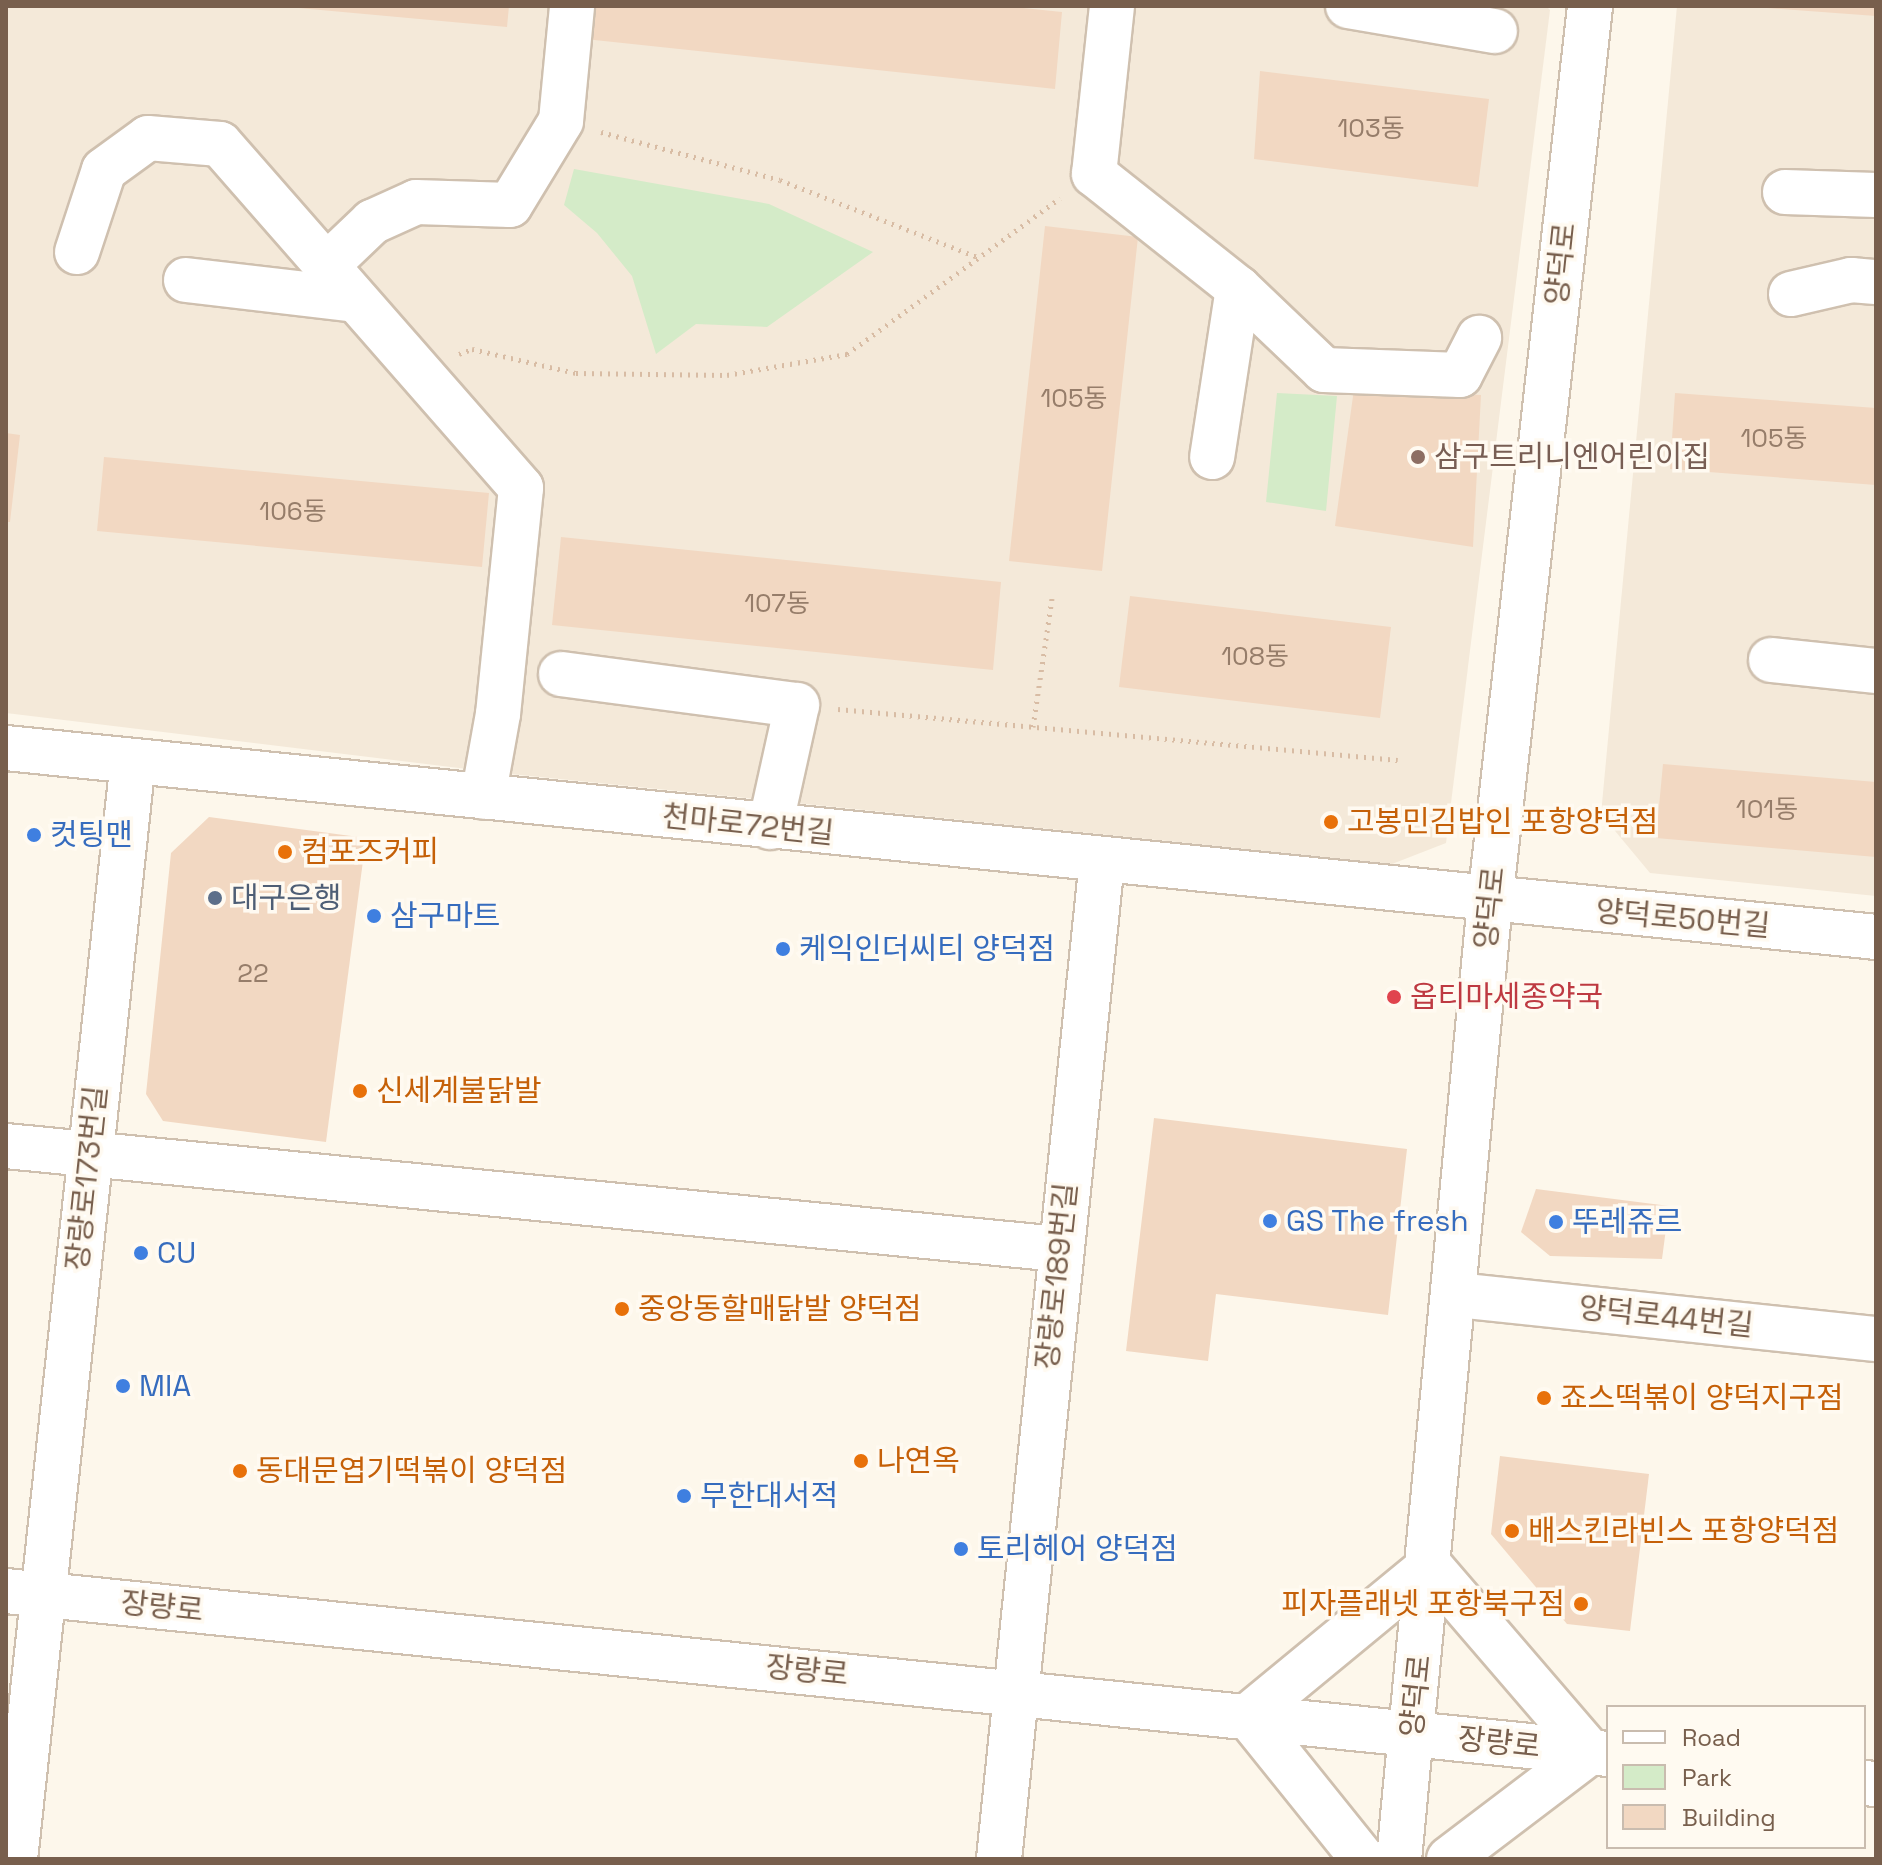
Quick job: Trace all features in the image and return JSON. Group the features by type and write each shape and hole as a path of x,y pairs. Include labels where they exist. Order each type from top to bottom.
{"street":[{"path":"326,266 372,222 416,202 510,205 561,121 572,6"},
{"path":"1112,6 1094,174 1238,288 1324,370 1460,375 1479,338"},
{"path":"1348,6 1495,31"},
{"name":"양덕로","path":"1399,1859 1456,1295 1490,901 1590,6"},
{"path":"77,252 104,170 148,138 220,144 521,488 498,714 483,797"},
{"path":"1785,192 1876,195"},
{"path":"186,280 356,300"},
{"path":"1791,294 1851,280 1876,282"},
{"path":"1212,457 1238,288"},
{"path":"1771,660 1876,671"},
{"path":"561,674 797,705 770,827"},
{"name":"천마로72번길","path":"6,748 1490,901"},
{"name":"장량로173번길","path":"15,1859 24,1593 90,1154 133,761"},
{"name":"장량로189번길","path":"999,1859 1059,1249 1102,861"},
{"name":"양덕로50번길","path":"1490,901 1876,937"},
{"path":"6,1146 1059,1249"},
{"name":"양덕로44번길","path":"1456,1295 1876,1339"},
{"path":"1363,1859 1248,1716 1430,1566 1599,1753 1449,1859"},
{"name":"장량로","path":"24,1593 1016,1691 1599,1753"}],"path":[{"path":"561,121 780,180 979,257"},
{"path":"420,372 472,349 576,373 727,375 847,354 1094,174"},
{"path":"1033,727 1052,598"},
{"path":"797,705 1398,760"}],"shaded area":[{"path":"6,6 1546,6 1550,10 1446,843 1392,864 492,772 6,713"},
{"path":"1677,6 1876,6 1876,896 1650,873 1601,814"}],"green space":[{"path":"574,169 769,204 873,252 767,327 696,324 656,354 632,276 597,233 564,205"},
{"path":"1277,393 1337,396 1326,511 1266,502"}],"building":[{"path":"277,6 509,6 507,27"},
{"path":"588,6 1003,6 1062,12 1055,89 585,39"},
{"path":"1876,6 1876,16 1767,8"},
{"path":"1260,71 1489,99 1478,187 1254,159"},
{"path":"1045,226 1138,237 1102,571 1009,561"},
{"path":"1354,389 1481,395 1473,547 1335,526"},
{"path":"1675,393 1876,408 1876,485 1670,469"},
{"path":"6,433 20,435 10,522 6,522"},
{"path":"104,457 489,493 482,567 97,531"},
{"path":"561,537 1001,582 993,670 552,625"},
{"path":"1130,596 1391,627 1380,718 1119,687"},
{"path":"1663,764 1876,782 1876,857 1656,838"},
{"path":"209,817 366,838 326,1142 163,1121 146,1094 171,853"},
{"name":"GS The fresh","path":"1154,1118 1407,1149 1388,1315 1216,1294 1208,1361 1126,1351"},
{"path":"1536,1189 1669,1206 1662,1259 1550,1256 1521,1232"},
{"path":"1500,1456 1649,1474 1630,1631 1567,1624 1491,1534"}],"place":[{"name":"삼구트리니엔어린이집","path":"1418,457"},
{"name":"고봉민김밥인 포항양덕점","path":"1331,822"},
{"name":"컷팅맨","path":"34,835"},
{"name":"컴포즈커피","path":"285,852"},
{"name":"대구은행","path":"215,898"},
{"name":"삼구마트","path":"374,916"},
{"name":"케익인더씨티 양덕점","path":"783,949"},
{"name":"옵티마세종약국","path":"1394,997"},
{"name":"신세계불닭발","path":"360,1091"},
{"name":"GS The fresh","path":"1270,1221"},
{"name":"뚜레쥬르","path":"1556,1222"},
{"name":"CU","path":"141,1253"},
{"name":"중앙동할매닭발 양덕점","path":"622,1309"},
{"name":"MIA","path":"123,1386"},
{"name":"죠스떡볶이 양덕지구점","path":"1544,1398"},
{"name":"나연옥","path":"861,1461"},
{"name":"동대문엽기떡볶이 양덕점","path":"240,1471"},
{"name":"무한대서적","path":"684,1496"},
{"name":"배스킨라빈스 포항양덕점","path":"1512,1531"},
{"name":"토리헤어 양덕점","path":"961,1549"},
{"name":"피자플래넷 포항북구점","path":"1581,1604"}]}
